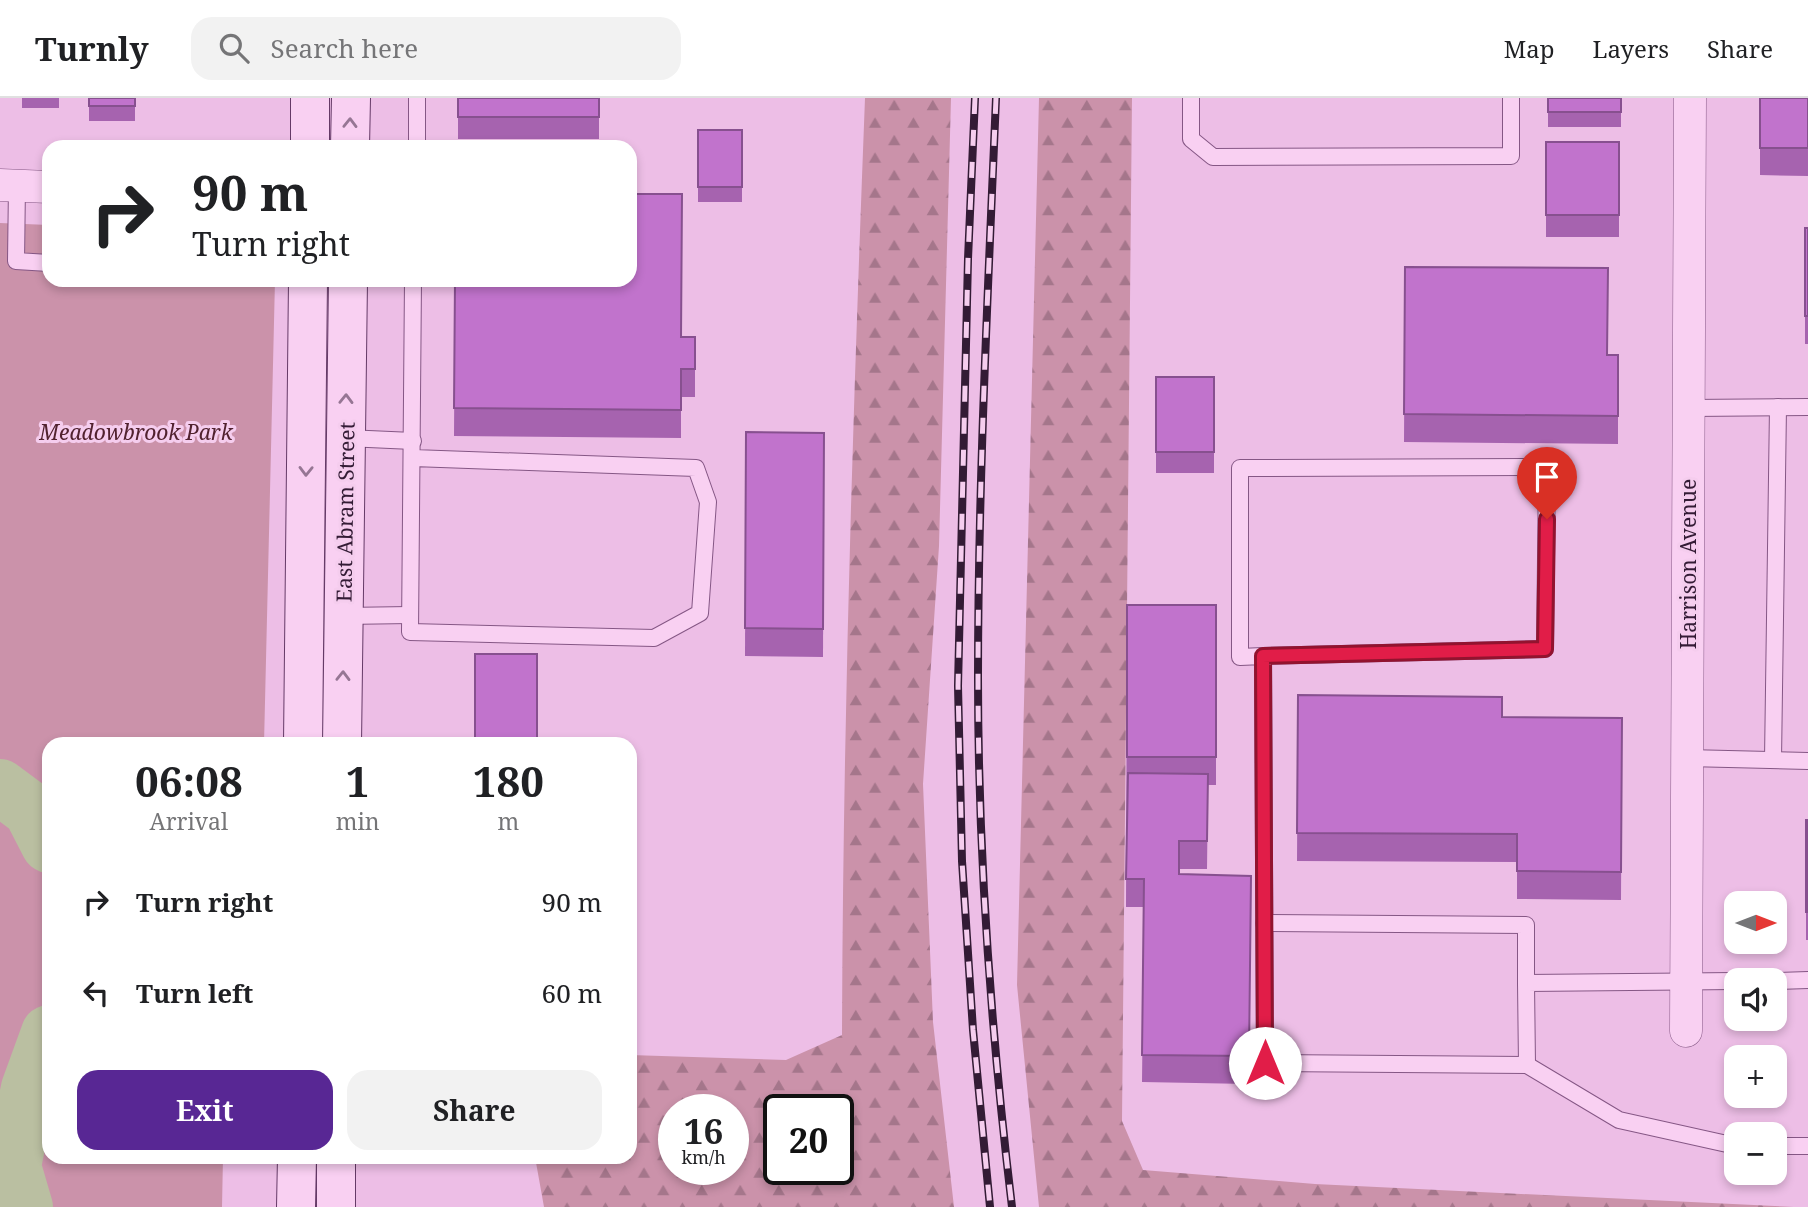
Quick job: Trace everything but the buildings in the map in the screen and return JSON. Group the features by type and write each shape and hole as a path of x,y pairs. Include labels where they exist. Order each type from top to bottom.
{"main road":[{"path":"310,98 310,140"},
{"path":"350,140 351,98"},
{"name":"East Abram Street","path":"303,737 308,287"},
{"name":"East Abram Street","path":"342,737 348,287"}],"street":[{"name":"Harrison Avenue","path":"1686,1031 1690,98"},
{"path":"8,185 42,187"}],"lane":[{"path":"417,98 417,140"},
{"path":"1191,98 1191,139 1213,157 1226,157 1511,156 1511,98"},
{"path":"8,185 16,261 42,263"},
{"path":"412,458 696,468 708,502 700,613 654,638 410,632 413,287"},
{"path":"1773,760 1778,407"},
{"path":"1689,408 1808,407"},
{"path":"346,438 412,441"},
{"path":"1547,467 1545,649 1263,656 1240,657 1240,468 1547,467"},
{"path":"344,616 410,615"},
{"path":"1263,656 1265,1063 1527,1065 1619,1120 1724,1143"},
{"path":"1687,758 1808,761"},
{"path":"1264,923 1526,925 1527,1065"},
{"path":"1787,981 1808,980"},
{"path":"1526,983 1724,981"},
{"path":"1787,1146 1808,1146"}],"green space":[{"path":"865,98 951,98 939,546 923,784 933,1022 954,1207 544,1207 536,1164 637,1164 637,1055 786,1060 842,1035 847,683"},
{"path":"1039,98 1132,98 1122,1121 1143,1170 1315,1184 1794,1207 1039,1207 1017,985"},
{"name":"Meadowbrook Park","path":"0,223 42,225 42,287 275,287 264,737 42,737 42,1164 223,1164 222,1207 0,1207"}],"waterway":[{"path":"0,787 31,810 42,831"},
{"path":"25,1207 13,1166 29,1088 42,1052"}],"railway":[{"path":"975,98 968,259 958,686 962,861 973,1030 990,1207"},
{"path":"996,98 982,461 978,678 980,810 987,943 1012,1207"}],"route":[{"path":"1265,1063 1263,656 1545,649 1547,519"}]}
